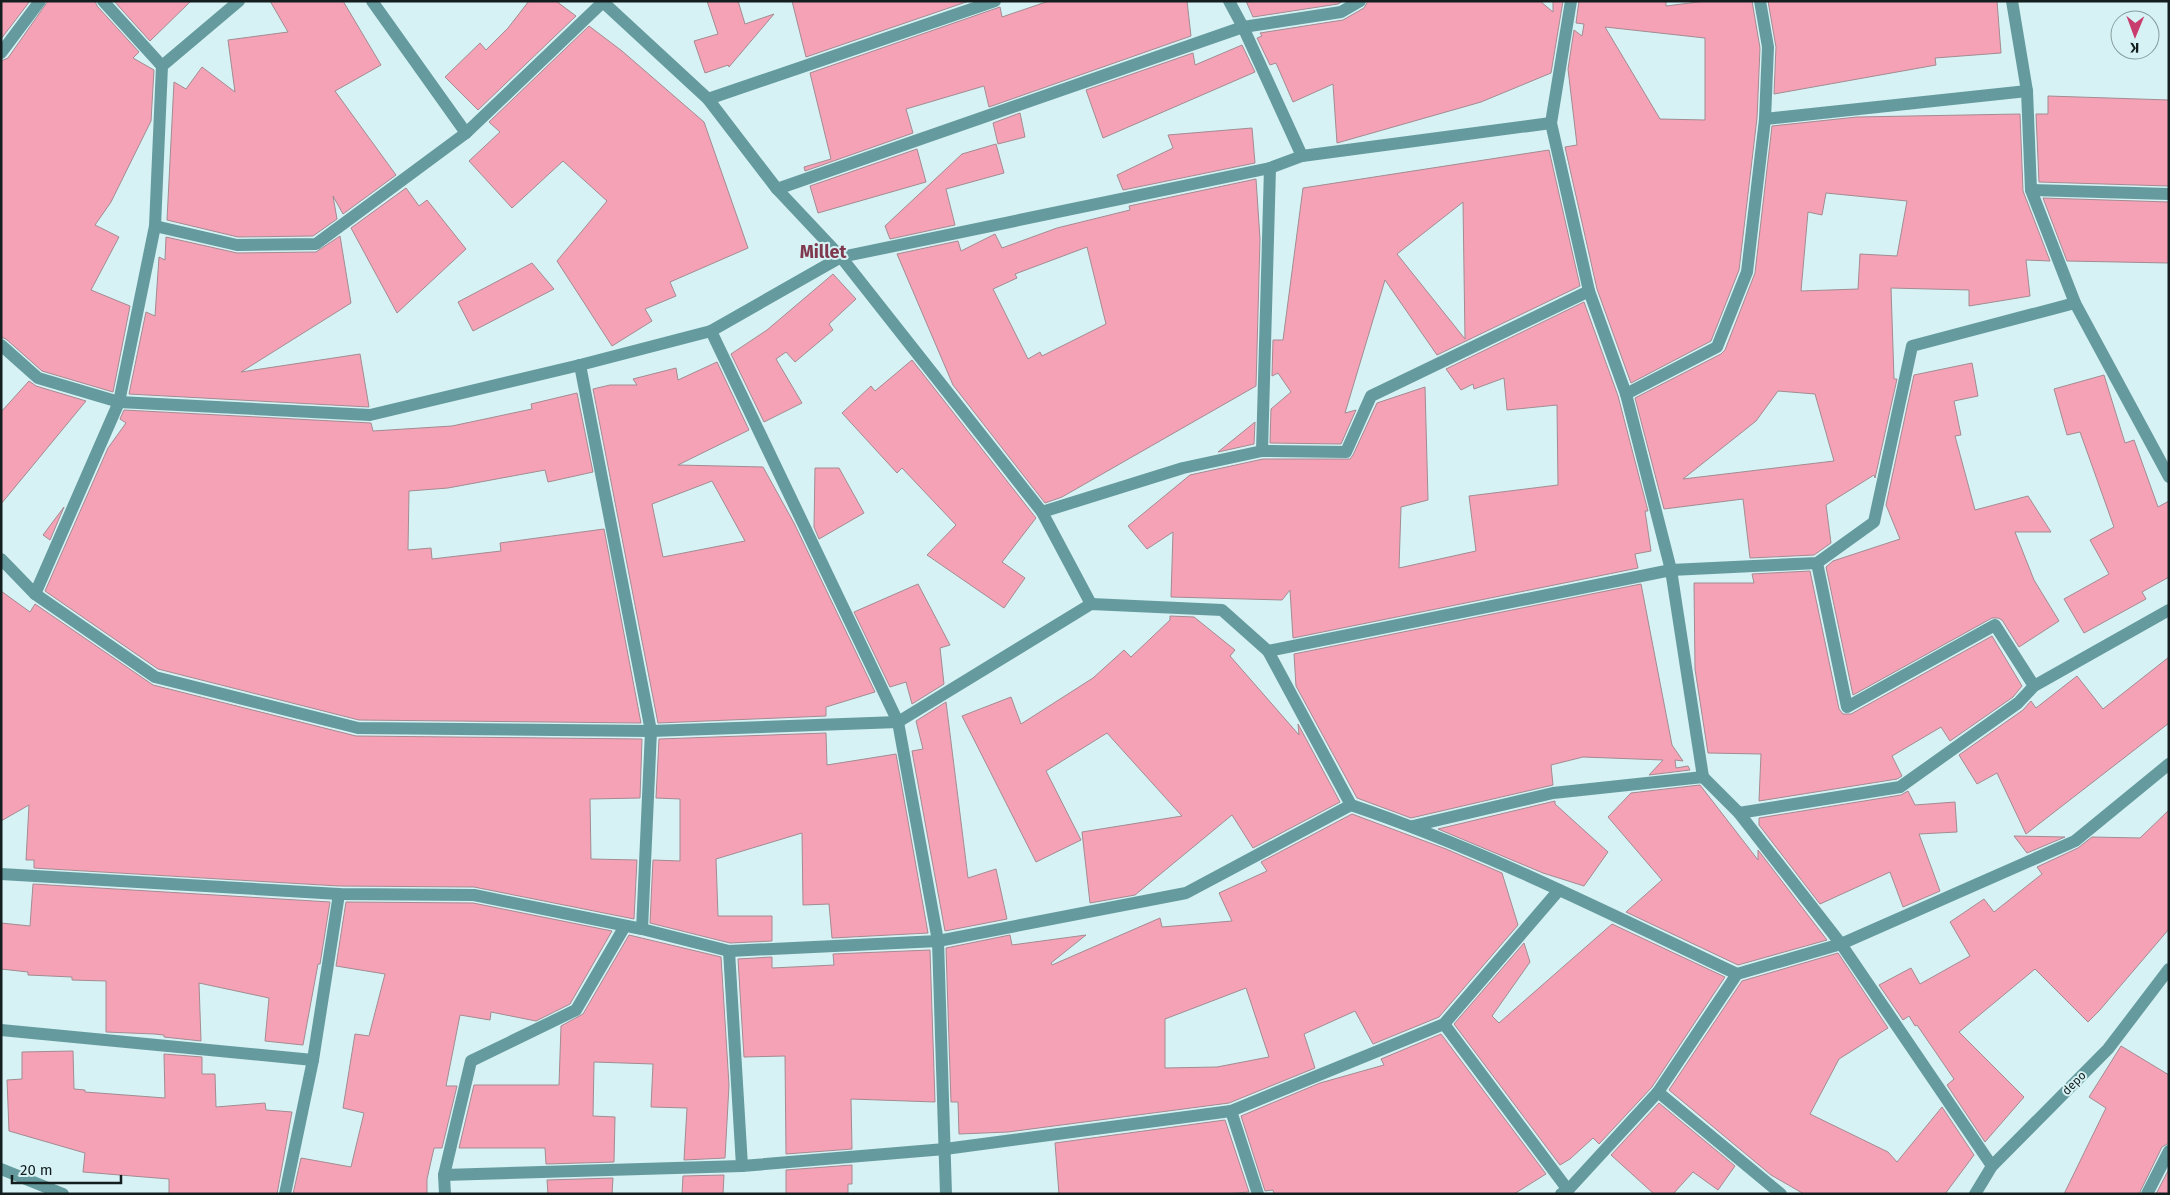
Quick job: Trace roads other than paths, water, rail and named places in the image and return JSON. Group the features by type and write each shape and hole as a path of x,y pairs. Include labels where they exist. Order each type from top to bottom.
{"street":[{"path":"1,53 40,1"},
{"path":"35,594 119,402 155,226 162,66 103,1"},
{"path":"162,66 239,1"},
{"path":"372,1 466,133"},
{"path":"708,99 995,1"},
{"path":"1229,1 1243,27 1302,156"},
{"path":"777,189 1243,27 1341,12 1360,1"},
{"path":"1571,1 1550,123 1589,291 1626,394 1671,570 1703,777 1739,814 1841,944 1992,1166"},
{"path":"1626,394 1717,346 1747,272 1765,119 1768,47 1760,1"},
{"path":"2012,1 2027,91 2031,190 2076,303 2169,477"},
{"path":"155,226 237,245 316,244 466,133 603,2 708,99 777,189 841,257 1042,512 1091,604"},
{"path":"1765,119 2027,91"},
{"path":"1,345 38,378 119,402 370,415 580,365 711,331 841,257 1270,168 1302,156 1550,123"},
{"path":"1262,451 1270,168"},
{"path":"2031,190 2169,194"},
{"path":"1042,512 1183,468 1262,451 1346,452 1372,396 1589,291"},
{"path":"1268,651 1671,570 1817,563 1874,522 1912,346 2076,303"},
{"path":"711,331 898,722 938,941 946,1194"},
{"path":"580,365 651,731 642,929"},
{"path":"1,559 35,594 155,677 358,728 651,731 898,722 1091,604 1222,610 1268,651 1351,805 1413,826 1559,890 1737,974"},
{"path":"1817,563 1847,707 1995,625 2034,686"},
{"path":"1739,814 1900,787 2018,703 2034,686 2169,610"},
{"path":"1444,1024 1564,1192 1658,1092 1737,974 1841,944 2075,841 2169,764"},
{"path":"1413,826 1553,793 1703,777"},
{"path":"1,874 339,894 474,895 642,929 729,951 938,941 1186,893 1351,805"},
{"path":"444,1175 742,1166 945,1148 1231,1111 1444,1024 1559,890"},
{"path":"285,1194 313,1060 339,894"},
{"path":"444,1194 444,1175 471,1061 576,1010 625,926"},
{"path":"729,951 742,1166"},
{"name":"depo","path":"1976,1194 1992,1166 2108,1049 2169,969"},
{"path":"1,1030 313,1060"},
{"path":"1658,1092 1782,1194"},
{"path":"1231,1111 1258,1194"},
{"path":"2147,1194 2169,1151"},
{"path":"1,1169 64,1194"}],"district":[{"name":"Millet","path":"823,252"}]}
